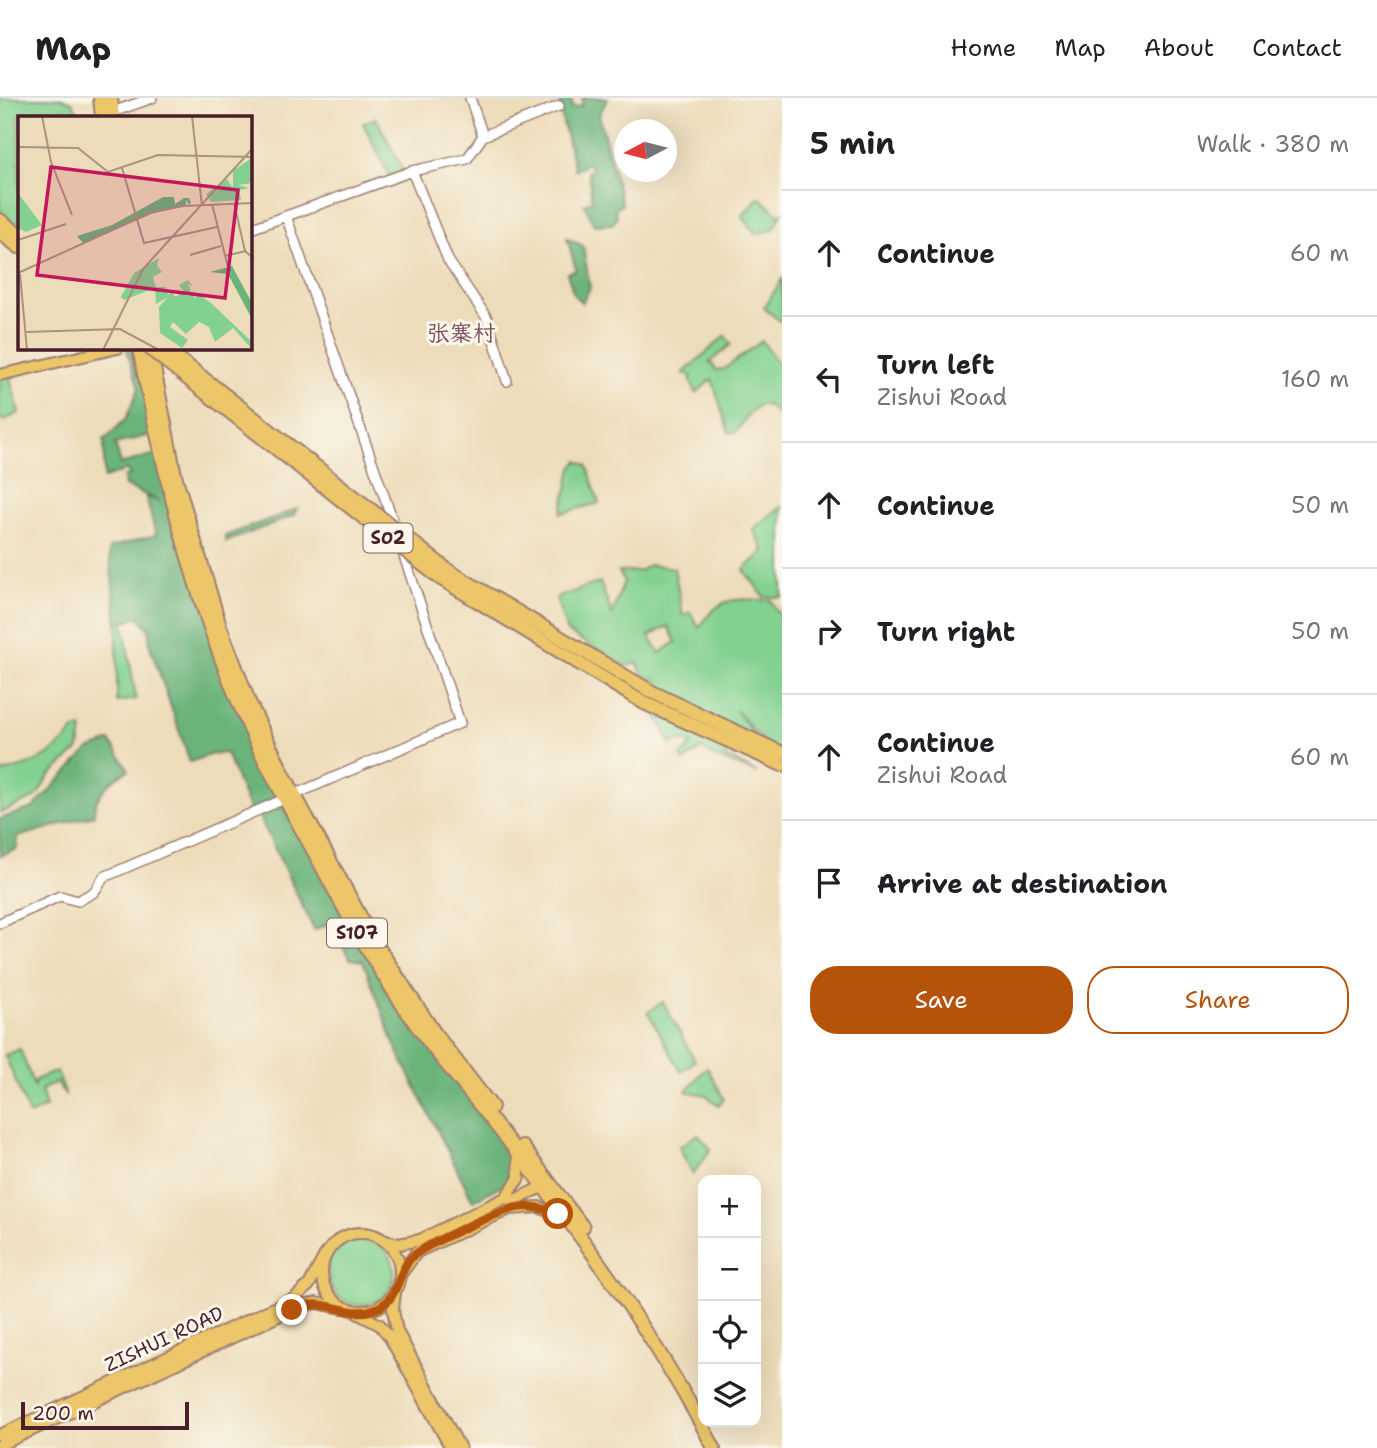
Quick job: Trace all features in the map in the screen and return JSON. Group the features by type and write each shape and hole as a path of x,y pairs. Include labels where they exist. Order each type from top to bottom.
{"highway":[{"path":"100,98 108,116"},
{"path":"108,116 111,98"},
{"path":"0,220 18,233"},
{"path":"0,233 18,246"},
{"name":"S107","path":"139,350 164,478 210,629 240,707 372,938 436,1035 652,1324 698,1403"},
{"name":"S107","path":"149,350 175,475 220,626 290,797 362,943 427,1040 546,1185 565,1218 645,1328 714,1448"},
{"name":"S02","path":"152,350 441,579 644,703 782,765"},
{"name":"S02","path":"168,350 449,571 652,692 782,753"},
{"path":"712,1427 723,1448"}],"main road":[{"path":"0,368 77,350"},
{"path":"0,375 109,350"},
{"path":"510,1203 519,1178 518,1154"},
{"path":"460,1448 397,1331 393,1310 400,1275 408,1261 423,1248 546,1185"},
{"path":"451,1448 389,1336 380,1325 342,1308 325,1290 321,1277 325,1255 334,1243 345,1236 371,1234 399,1244 413,1242 510,1203 538,1207 565,1218"},
{"path":"383,1240 393,1249 400,1275"},
{"name":"ZISHUI ROAD","path":"0,1434 295,1297 309,1285 325,1255"},
{"path":"354,1312 379,1308 397,1288"},
{"name":"ZISHUI ROAD","path":"0,1445 298,1307 316,1303 342,1308"}],"street":[{"path":"108,116 152,98"},
{"path":"470,98 483,136"},
{"path":"252,228 412,171 467,159 483,136 559,106"},
{"path":"412,171 448,260 487,318 507,381"},
{"path":"0,923 61,896 78,901 94,892 104,877 460,723 286,216"}],"green space":[{"path":"0,98 62,98 72,102 80,116 73,116 65,110 18,116 18,244 0,235"},
{"path":"563,98 571,98 572,108 582,106 582,98 608,98 599,115 622,205 615,208 617,218 612,224 594,225 584,204 592,201 588,171 592,167 588,163 575,171 559,106"},
{"path":"376,118 404,172 390,177 363,123"},
{"path":"759,197 779,215 782,213 774,229 756,234 742,216"},
{"path":"567,238 583,246 590,288 582,303 574,295 567,273 576,270"},
{"path":"782,279 782,320 781,322 764,308"},
{"path":"725,336 731,344 708,364 711,362 716,370 724,369 762,341 782,369 782,420 775,411 762,405 752,411 736,432 729,433 712,379 696,393 690,380 692,376 683,373"},
{"path":"127,350 138,353 154,434 115,444 121,464 159,453 282,795 250,811 226,753 212,754 190,762 150,646 149,629 139,617 117,624 109,548 156,535 146,497 160,501 125,486 124,477 130,475 127,470 104,478 104,440 126,419 139,388"},
{"path":"0,370 27,372 10,378 19,413 3,421 0,416"},
{"path":"578,461 587,465 599,503 561,513 572,468"},
{"path":"782,506 782,597 764,597 744,570 764,551 753,529"},
{"path":"297,509 293,516 226,542 225,536"},
{"path":"649,565 674,568 683,616 690,612 699,628 714,609 729,601 771,600 782,620 782,751 765,744 736,710 758,741 735,732 725,756 757,773 712,756 703,748 684,761 681,756 692,744 678,740 671,745 651,703 659,687 657,680 642,675 638,663 626,666 567,632 556,598 600,582 612,614 624,581 619,572 640,571","holes":["668,626 676,642 660,653 649,636"]},
{"path":"123,621 136,699 117,702 117,624"},
{"path":"82,729 79,749 49,776 36,797 0,813 0,773 42,759 59,747 74,730"},
{"path":"110,741 129,770 105,788 94,808 94,815 17,837 17,849 0,856 0,819 33,808 88,750"},
{"path":"285,800 347,917 314,930 257,812"},
{"path":"350,921 513,1154 507,1182 473,1201 395,1046 363,961 350,959 332,927"},
{"path":"663,1002 695,1061 681,1072 648,1012"},
{"path":"20,1049 34,1086 35,1080 57,1071 66,1096 56,1082 41,1090 46,1107 29,1115 5,1055"},
{"path":"707,1067 724,1099 719,1106 706,1095 686,1091"},
{"path":"698,1134 711,1149 693,1174 679,1147"},
{"path":"361,1239 374,1241 389,1254 394,1272 392,1285 379,1300 361,1305 348,1303 333,1290 328,1272 330,1259 343,1244"}],"district":[{"name":"张寨村","path":"461,333"}],"route":[{"path":"292,1310 316,1303 354,1312 379,1308 390,1300 408,1261 423,1248 510,1209 538,1207 558,1214"}]}
